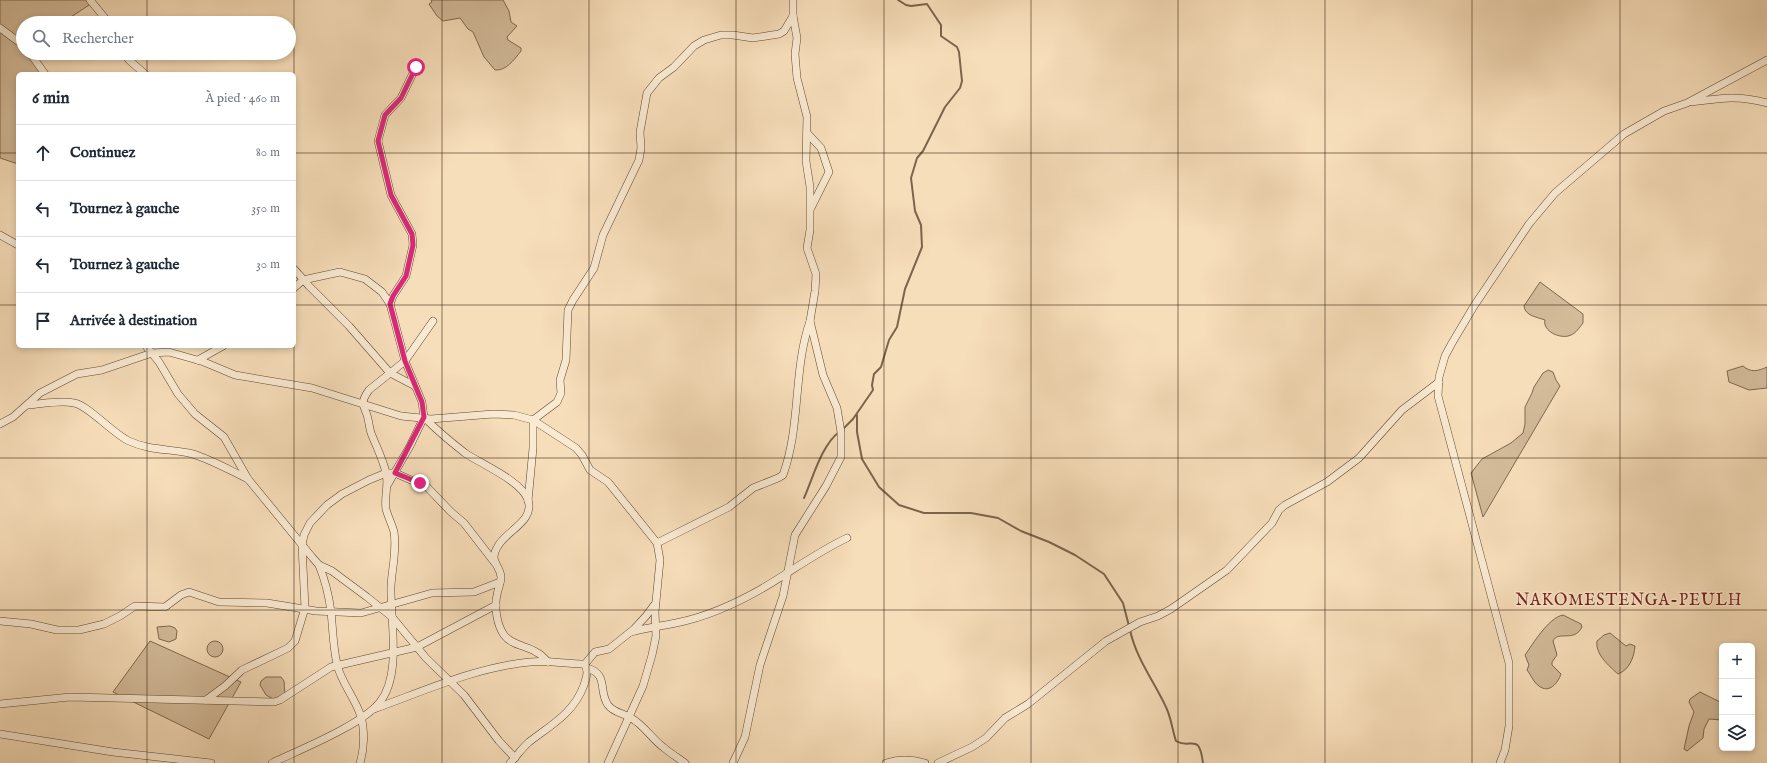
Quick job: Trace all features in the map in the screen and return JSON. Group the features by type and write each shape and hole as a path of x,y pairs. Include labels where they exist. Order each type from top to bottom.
{"street":[{"path":"90,0 103,16"},
{"path":"657,542 729,507 753,488 783,475 792,435 803,341 810,321 816,274 807,248 810,210 810,177 806,161 807,117 797,78 794,54 796,38 793,16 793,0"},
{"path":"533,420 557,402 560,398 560,380 566,360 568,310 594,268 603,235 639,160 641,148 640,132 648,93 652,86 659,78 674,67 694,46 704,40 721,35 733,34 753,38 779,34 784,30 793,16"},
{"path":"0,28 16,40"},
{"path":"35,60 44,72"},
{"path":"129,60 143,72"},
{"path":"1500,763 1505,750 1508,726 1509,664 1438,396 1439,382 1445,356 1474,306 1529,224 1555,193 1624,134 1664,111 1687,103 1767,60"},
{"path":"390,304 393,296 406,276 413,245 412,234 391,195 378,141 385,115 401,98 416,67"},
{"path":"1687,103 1717,98 1743,97 1767,103"},
{"path":"807,133 821,148 829,172 810,210"},
{"path":"0,235 16,244"},
{"path":"296,271 349,326 390,373 415,386"},
{"path":"272,763 337,732 361,718 380,702 385,694 392,670 394,653 391,605 392,569 395,546 394,531 386,509 385,496 388,484 424,417 422,402 405,361 390,304 382,292 366,279 346,272 334,272 303,280 296,286"},
{"path":"388,484 386,472 370,431 363,404 365,396 369,390 405,361 433,321"},
{"path":"733,763 745,737 760,666 784,596 796,535 826,486 841,457 841,432 838,408 823,375 810,321"},
{"path":"148,348 178,394 195,414 224,437 248,479 319,565 325,581 331,612 332,641 337,666 361,718 363,748 360,763"},
{"path":"198,360 219,348"},
{"path":"0,424 13,417 40,393 77,374 102,370 152,352 169,352 198,360 235,375 312,388 401,416 424,417 431,419 493,414 518,416 533,420 576,448 582,454 590,470 608,482 657,542 660,560 656,602 656,636 643,686 608,763"},
{"path":"938,763 972,748 986,738 1005,718 1028,704 1106,641 1140,622 1158,616 1171,609 1227,570 1272,523 1279,510 1285,505 1327,482 1359,458 1402,410 1439,382"},
{"path":"28,405 60,402 75,403 84,407 121,438 144,447 185,452 201,457 248,479"},
{"path":"424,417 466,454 517,486 525,494 528,501"},
{"path":"495,563 495,553 498,546 524,520 528,510 533,448 533,420"},
{"path":"206,700 225,686 242,670 288,648 295,641 305,608 302,545 304,535 310,523 327,505 342,494 386,472 395,473 427,487 451,512 464,522 495,563 501,578 496,612 503,634 508,640 535,651 548,662"},
{"path":"630,632 656,626 676,624 718,610 764,588 788,571 847,538"},
{"path":"319,565 332,571 392,617 426,658 451,681 513,760 527,744 565,715 580,697 586,679 586,666 595,652 609,649 630,632 646,616 656,602"},
{"path":"0,621 31,624 57,630 79,630 104,624 120,616 134,606 165,608 181,595 189,592 219,602 260,602 331,612 361,613 432,593 474,592 500,582"},
{"path":"0,704 70,697 280,700 326,670 377,655 394,653 417,647 496,605"},
{"path":"370,711 451,681 513,664 548,662 586,666 596,672 602,680 607,704 617,713 630,717 639,723 663,748 685,763"},
{"path":"0,734 113,752 211,763"},
{"path":"886,763 897,760 913,760 925,763"}],"shaded area":[{"path":"0,0 88,0 92,3 72,16 16,16 16,60 35,60 44,72 16,72 16,163 0,158"},
{"path":"431,0 503,0 509,11 511,22 517,26 507,37 508,40 521,48 521,51 506,67 495,70 484,57 473,32 468,29 460,18 443,21 437,16 429,4 432,2"},
{"path":"1540,282 1583,314 1583,323 1573,334 1562,336 1553,334 1546,328 1545,320 1532,316 1525,309 1524,306"},
{"path":"1743,366 1749,370 1755,371 1767,367 1767,388 1749,390 1729,382 1727,371"},
{"path":"1548,370 1553,372 1560,386 1483,517 1471,473 1482,459 1511,443 1523,433 1525,424 1525,407 1534,387 1543,373"},
{"path":"1563,615 1581,624 1582,627 1579,632 1571,636 1559,636 1553,641 1557,655 1552,662 1552,665 1561,674 1558,681 1553,686 1546,689 1536,683 1527,670 1529,665 1525,655 1546,626 1557,617"},
{"path":"170,626 175,628 177,631 176,639 169,642 159,639 157,627"},
{"path":"1610,633 1626,646 1630,644 1635,646 1628,667 1618,674 1600,655 1597,646 1597,641 1604,635"},
{"path":"150,641 241,682 209,739 113,692"},
{"path":"215,641 222,646 223,649 218,656 215,657 208,652 207,649 212,642"},
{"path":"266,677 281,677 284,681 285,696 275,700 266,695 260,685 261,681"},
{"path":"1700,692 1719,702 1719,720 1709,719 1704,729 1703,738 1687,751 1684,749 1694,712 1689,702 1690,699"}],"waterway":[{"path":"842,430 853,419 873,390 872,385 874,374 881,367 889,340 897,327 905,289 922,247 921,225 915,211 911,178 917,158 923,151 945,107 960,88 962,81 959,52 957,47 941,36 941,25 927,4 911,6 898,0"},
{"path":"857,415 857,432 862,459 879,487 899,505 924,513 971,513 998,518 1021,531 1049,542 1075,555 1104,574 1123,603 1129,626"},
{"path":"804,498 822,454 827,445 839,432"},
{"path":"1130,630 1136,650 1167,709 1176,741 1186,744 1197,744 1203,763"}],"district":[{"name":"NAKOMESTENGA-PEULH","path":"1629,599"}],"route":[{"path":"416,67 401,98 385,115 378,141 391,195 412,234 413,245 409,267 406,276 393,296 390,304 405,361 422,402 424,417 395,473 420,483"}]}
